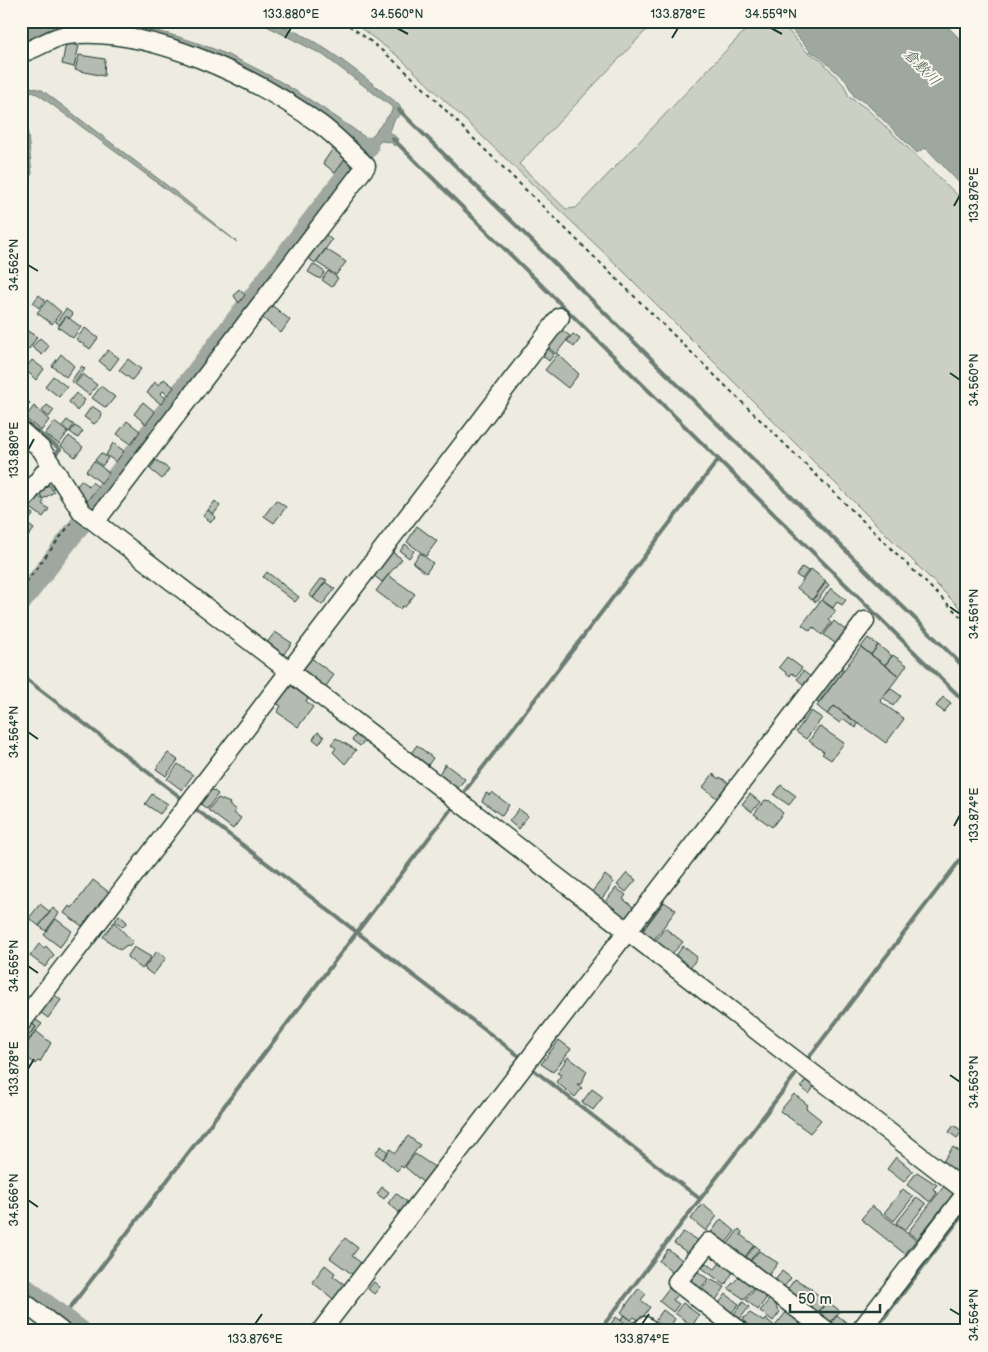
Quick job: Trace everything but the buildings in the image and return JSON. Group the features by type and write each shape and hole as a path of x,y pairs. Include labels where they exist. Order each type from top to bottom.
{"street":[{"path":"22,53 68,35 119,37 181,51 226,69 278,97 322,126 366,166 85,518"},
{"path":"21,1023 285,669 560,317"},
{"path":"21,431 41,449 85,518 967,1192 860,1331"},
{"path":"21,503 51,464"},
{"path":"321,1331 865,621"},
{"path":"740,1331 678,1282 709,1242 827,1331"},
{"path":"21,1300 61,1331"},
{"path":"641,1331 645,1326 651,1331"}],"path":[{"path":"342,21 387,53 411,73 470,136 967,623"},
{"path":"960,21 967,28"},
{"path":"21,589 85,518"}],"shaded area":[{"path":"351,21 655,21 519,164 566,209 576,208 754,21 780,21 807,52 819,58 844,85 849,97 866,108 967,204 967,615 616,264 399,57"}],"water":[{"path":"74,20 105,22 144,28 179,37 213,49 276,79 369,140 392,111 392,107 323,55 257,21 274,23 292,30 330,52 396,102 404,111 394,120 390,132 399,140 394,146 391,142 381,141 368,154 356,142 328,122 123,31 21,49 21,21"},
{"name":"倉敷川","path":"784,21 942,21 967,46 967,191 928,150 924,148 917,153 867,104 854,96 846,81 818,55 811,52"},
{"path":"21,65 22,85 42,90 173,190 237,242 39,95 23,88 32,174 21,187 21,181 28,172 21,101"}],"waterway":[{"path":"399,110 967,670"},
{"path":"393,139 967,704"},
{"path":"21,602 368,147"},
{"path":"21,419 60,449 54,456"},
{"path":"461,796 718,460"},
{"path":"60,495 80,524"},
{"path":"21,675 184,800"},
{"path":"63,1317 454,805"},
{"path":"193,807 523,1059"},
{"path":"806,1061 967,851"},
{"path":"530,1067 700,1199"},
{"path":"599,1331 799,1070"},
{"path":"874,1331 967,1209"},
{"path":"21,1285 81,1331"}]}
